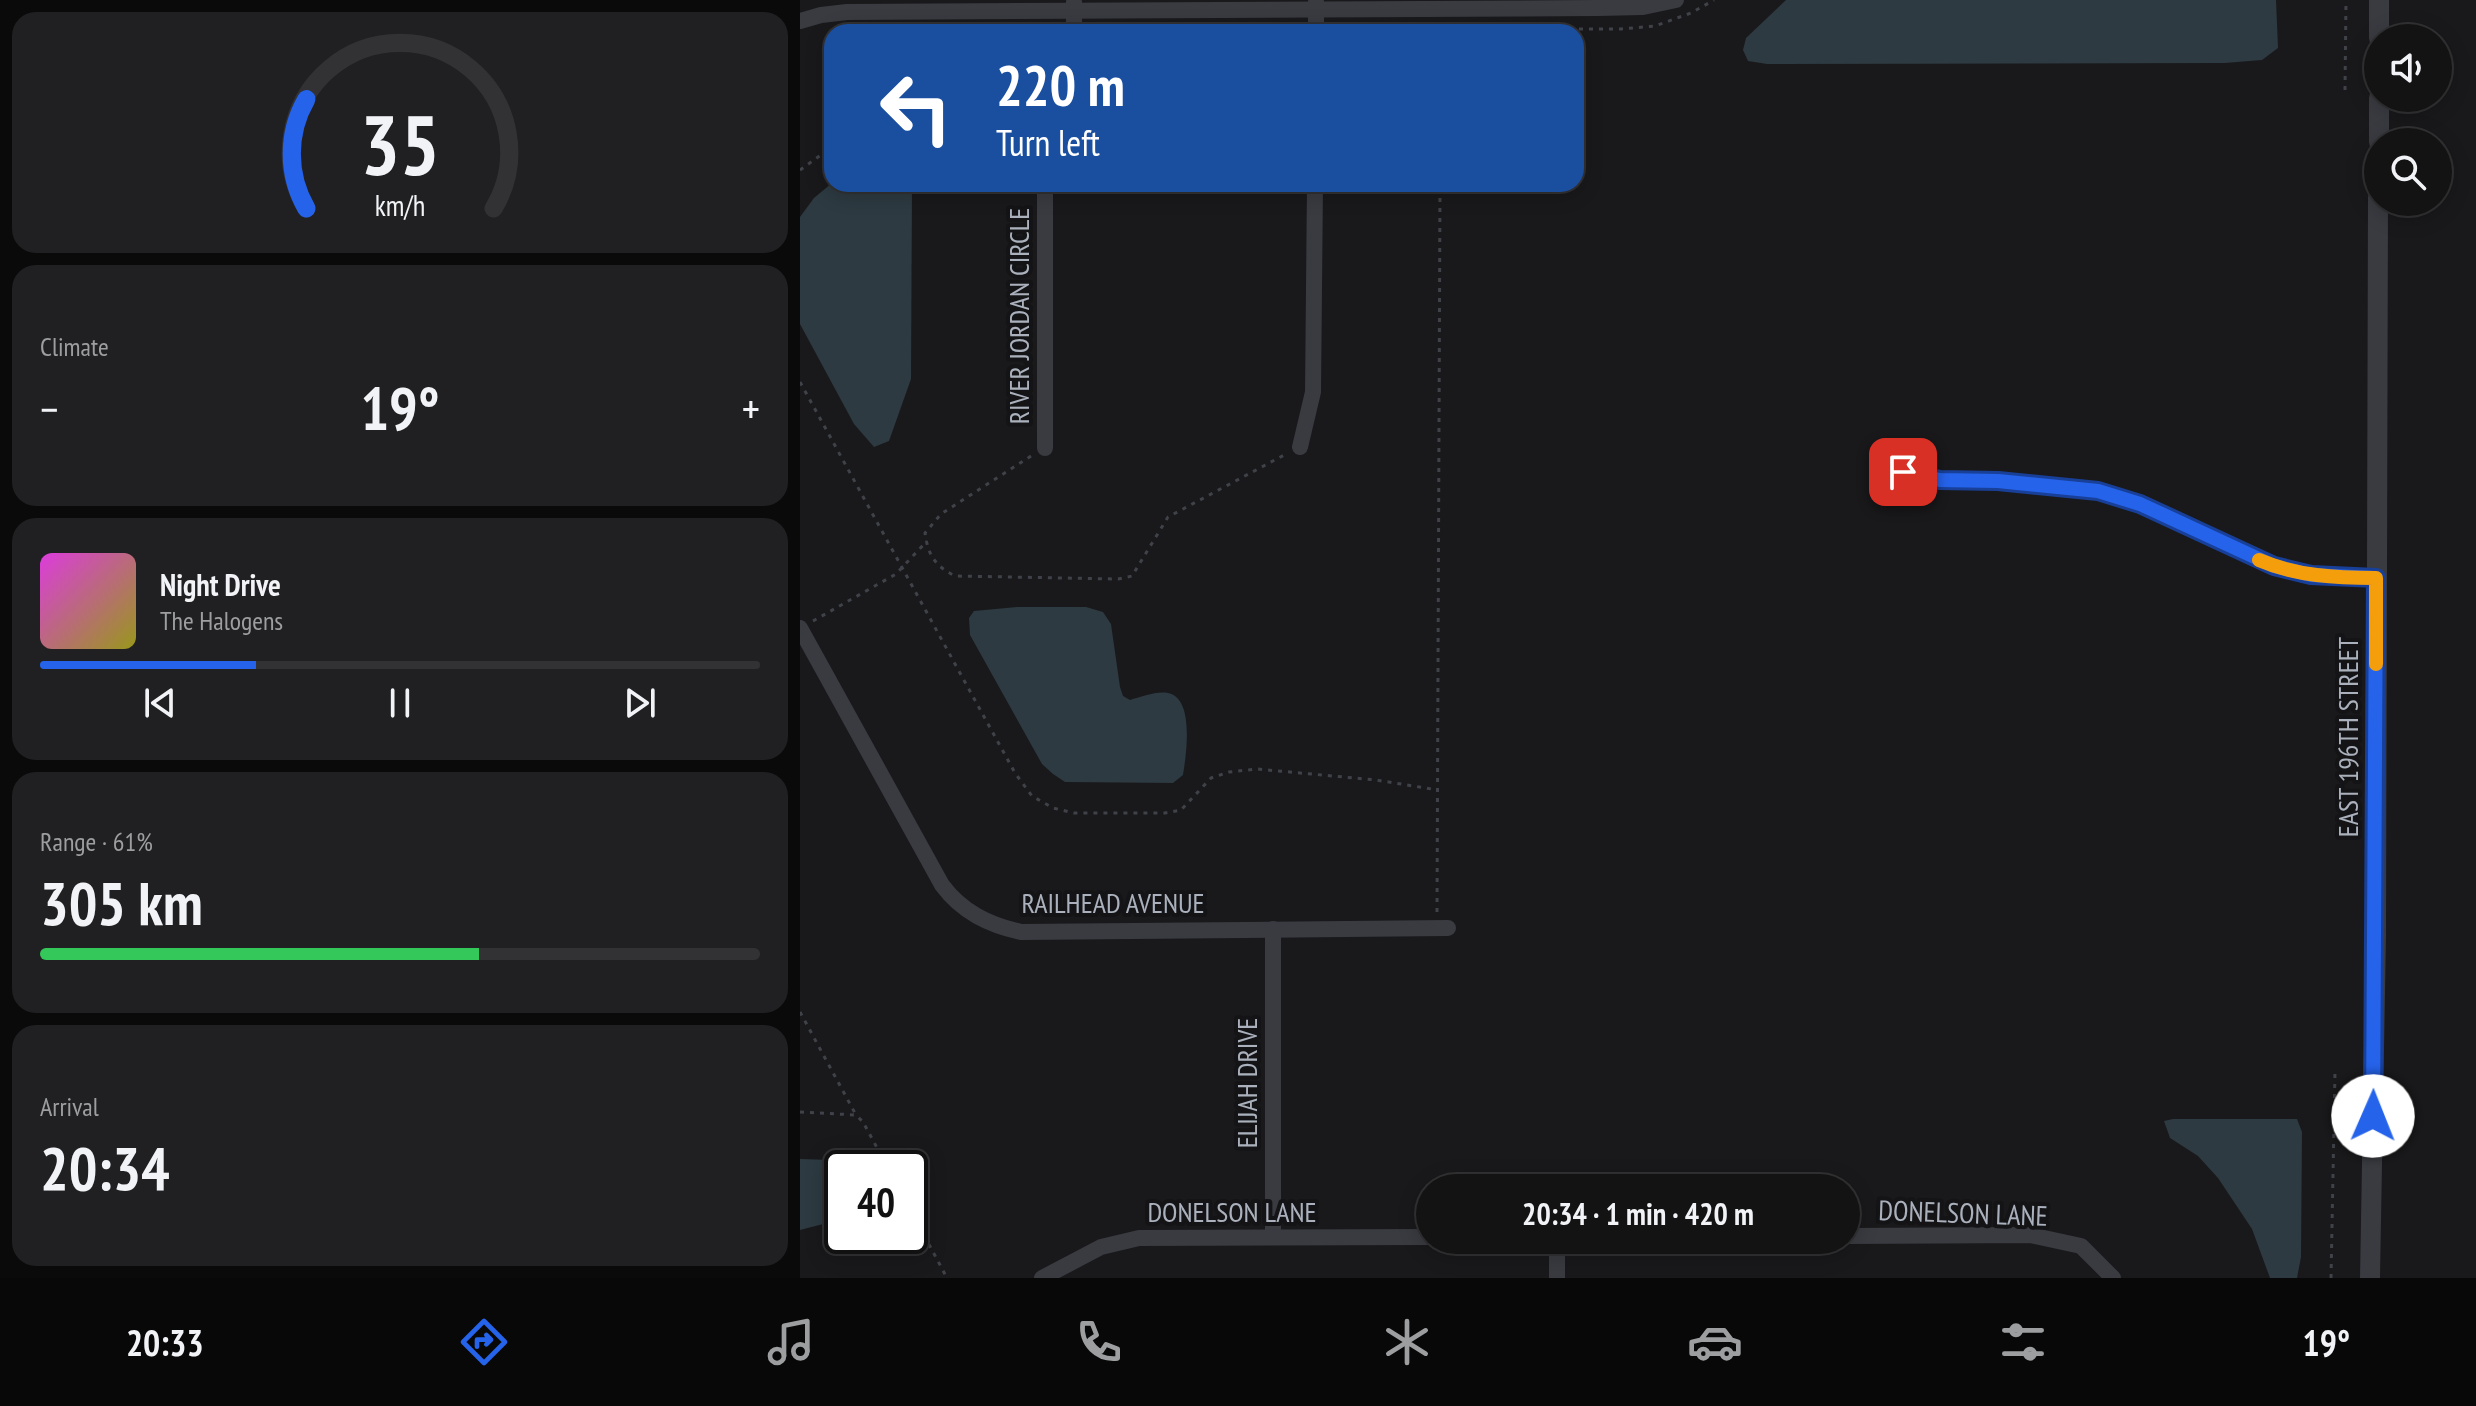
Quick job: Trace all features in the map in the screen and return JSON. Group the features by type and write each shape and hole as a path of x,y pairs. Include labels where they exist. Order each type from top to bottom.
{"street":[{"path":"800,21 847,12 1074,5 1520,4 1643,7 1676,0"},
{"path":"2379,0 2379,24"},
{"name":"RIVER JORDAN CIRCLE","path":"1045,192 1045,448"},
{"path":"1300,447 1313,392 1315,192"},
{"name":"EAST 196TH STREET","path":"2370,1278 2376,935 2378,216"},
{"name":"RAILHEAD AVENUE","path":"800,628 942,885 952,898 990,924 1021,932 1443,928"},
{"name":"ELIJAH DRIVE","path":"1273,929 1273,1237"},
{"name":"DONELSON LANE","path":"1860,1236 2030,1235 2081,1246 2113,1278"},
{"name":"DONELSON LANE","path":"1042,1278 1101,1247 1128,1239 1416,1237"},
{"path":"1557,1254 1557,1278"}],"lane":[{"path":"1903,472 1940,480 1998,481 2098,491 2140,504 2274,566 2311,575 2376,578"}],"path":[{"path":"2345,90 2346,0"},
{"path":"800,170 824,153"},
{"path":"1440,192 1438,790 1443,928"},
{"path":"800,382 1015,773 1032,796 1053,808 1074,813 1165,813 1181,810 1211,778 1229,772 1257,769 1376,780 1438,790"},
{"path":"1045,448 941,514 925,533 928,550 939,568 955,576 1118,579 1132,576 1168,517 1300,447"},
{"path":"800,628 862,595 902,568 927,541"},
{"path":"800,1012 878,1150"},
{"path":"2331,1278 2335,1071"},
{"path":"800,1112 856,1115"},
{"path":"928,1243 947,1278"}],"shaded area":[{"path":"1786,0 2276,0 2278,48 2262,60 2225,63 1767,64 1748,61 1743,50 1746,38"},
{"path":"824,190 912,192 911,379 889,441 874,447 854,424 800,324 800,217"},
{"path":"1017,607 1086,607 1103,612 1111,624 1123,696 1130,700 1168,693 1177,697 1182,705 1187,729 1183,775 1173,783 1065,782 1042,764 970,635 969,618 974,611"},
{"path":"2297,1119 2302,1132 2301,1257 2297,1278 2270,1278 2252,1229 2218,1178 2198,1156 2170,1138 2164,1121"},
{"path":"800,1159 824,1160 824,1224 800,1230"}],"slow traffic":[{"path":"2259,560 2311,575 2376,578 2376,664"}],"route":[{"path":"1903,472 1940,480 1998,481 2098,491 2140,504 2274,566 2311,575 2376,578 2373,1116"}]}
